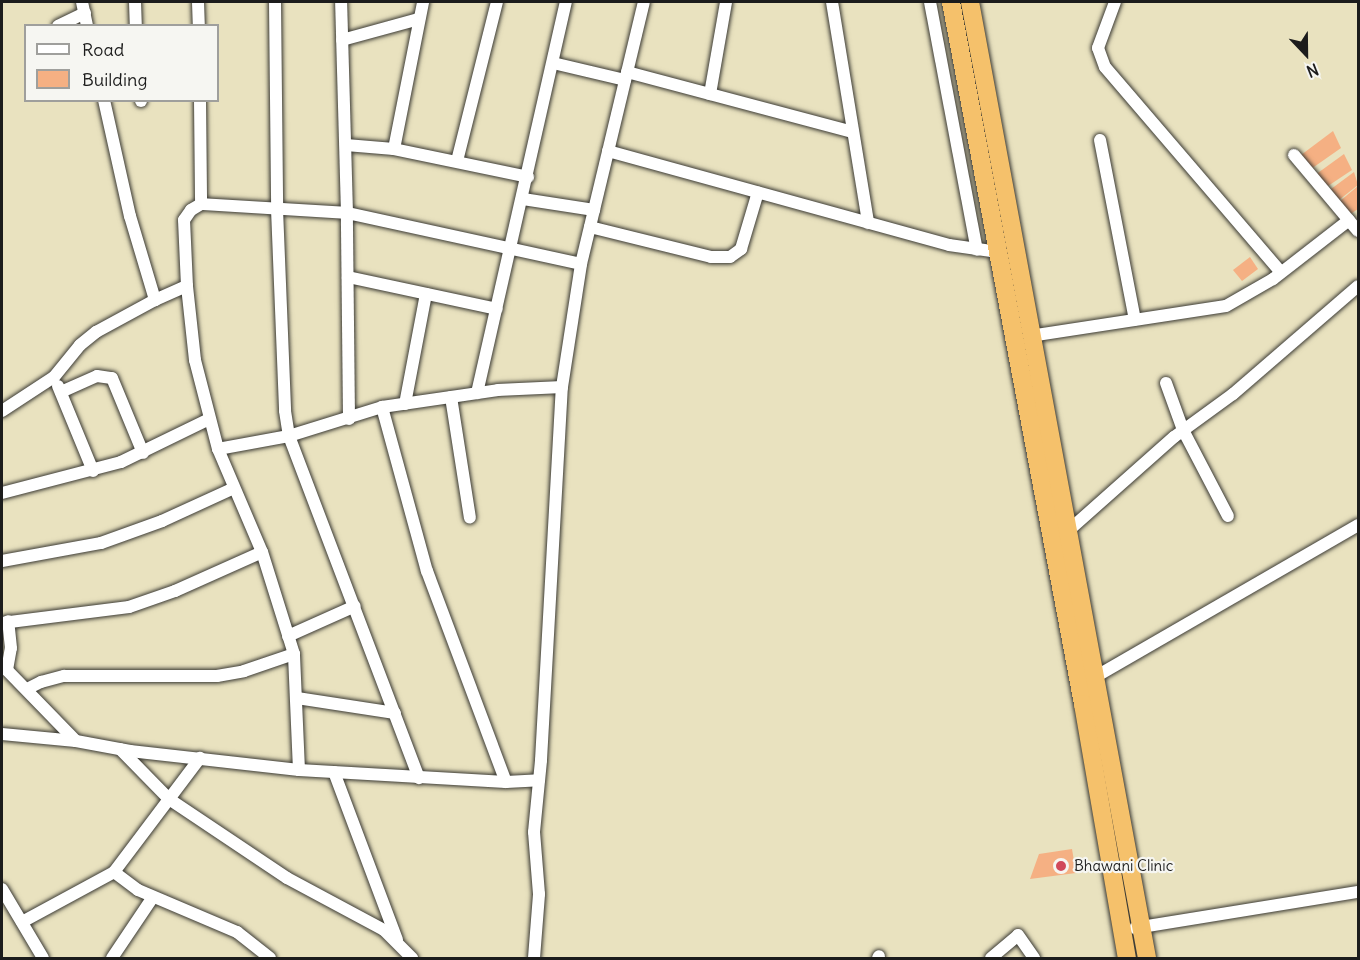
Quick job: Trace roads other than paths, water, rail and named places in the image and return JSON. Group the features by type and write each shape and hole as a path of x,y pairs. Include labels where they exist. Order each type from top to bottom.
{"highway":[{"path":"951,2 999,252 1127,958"},
{"path":"970,2 1030,336 1147,958"}],"street":[{"path":"135,2 136,24"},
{"path":"198,2 198,24"},
{"path":"275,2 277,209 285,411 289,436 419,778"},
{"path":"341,2 347,213 349,419"},
{"path":"394,149 423,2"},
{"path":"457,161 497,2"},
{"path":"477,393 512,249 566,2"},
{"path":"534,958 538,884 534,832 562,387 581,264 644,2"},
{"path":"710,94 726,2"},
{"path":"832,2 868,223"},
{"path":"930,2 977,250"},
{"path":"1115,2 1098,48 1100,59 1281,272"},
{"path":"62,24 85,13"},
{"path":"342,40 419,19"},
{"path":"553,63 710,94 853,132"},
{"path":"104,102 130,216 155,300"},
{"path":"200,102 201,204"},
{"path":"1100,140 1135,320"},
{"path":"345,145 394,149 528,177"},
{"path":"608,151 949,245 999,252"},
{"path":"1294,155 1359,231"},
{"path":"590,227 711,257 730,256 741,249 758,192"},
{"path":"523,199 594,210"},
{"path":"299,770 294,654 262,552 218,449 209,419 195,360 187,286 184,220 191,210 201,204 347,213 581,264"},
{"path":"1030,336 1226,306 1281,272 1349,220"},
{"path":"348,278 497,309"},
{"path":"2,411 54,377 88,338 155,300 187,286"},
{"path":"1068,531 1183,430 1233,394 1359,286"},
{"path":"405,404 426,294"},
{"path":"61,392 97,376 112,378 143,453"},
{"path":"54,377 93,471"},
{"path":"1166,383 1183,430 1228,516"},
{"path":"218,449 289,436 382,407 477,393 562,387"},
{"path":"451,397 470,518"},
{"path":"382,407 427,571 506,782"},
{"path":"2,493 93,471 143,453 209,419"},
{"path":"2,561 101,543 162,520 234,488"},
{"path":"1095,677 1359,525"},
{"path":"76,741 4,668 10,660 5,622 129,607 175,591 262,552"},
{"path":"288,636 355,606"},
{"path":"27,689 47,680 64,676 217,676 244,671 294,654"},
{"path":"297,698 395,714"},
{"path":"2,734 76,741 200,759 299,770 506,782 539,780"},
{"path":"119,748 169,799 287,878 384,930 410,958"},
{"path":"22,922 114,872 200,759"},
{"path":"334,772 398,944"},
{"path":"114,872 138,890 237,932 270,958"},
{"path":"2,890 43,958"},
{"path":"1122,930 1359,891"},
{"path":"112,958 153,897"},
{"path":"991,958 1018,935 1034,958"}],"place":[{"name":"Bhawani Clinic","path":"1061,866"}]}
